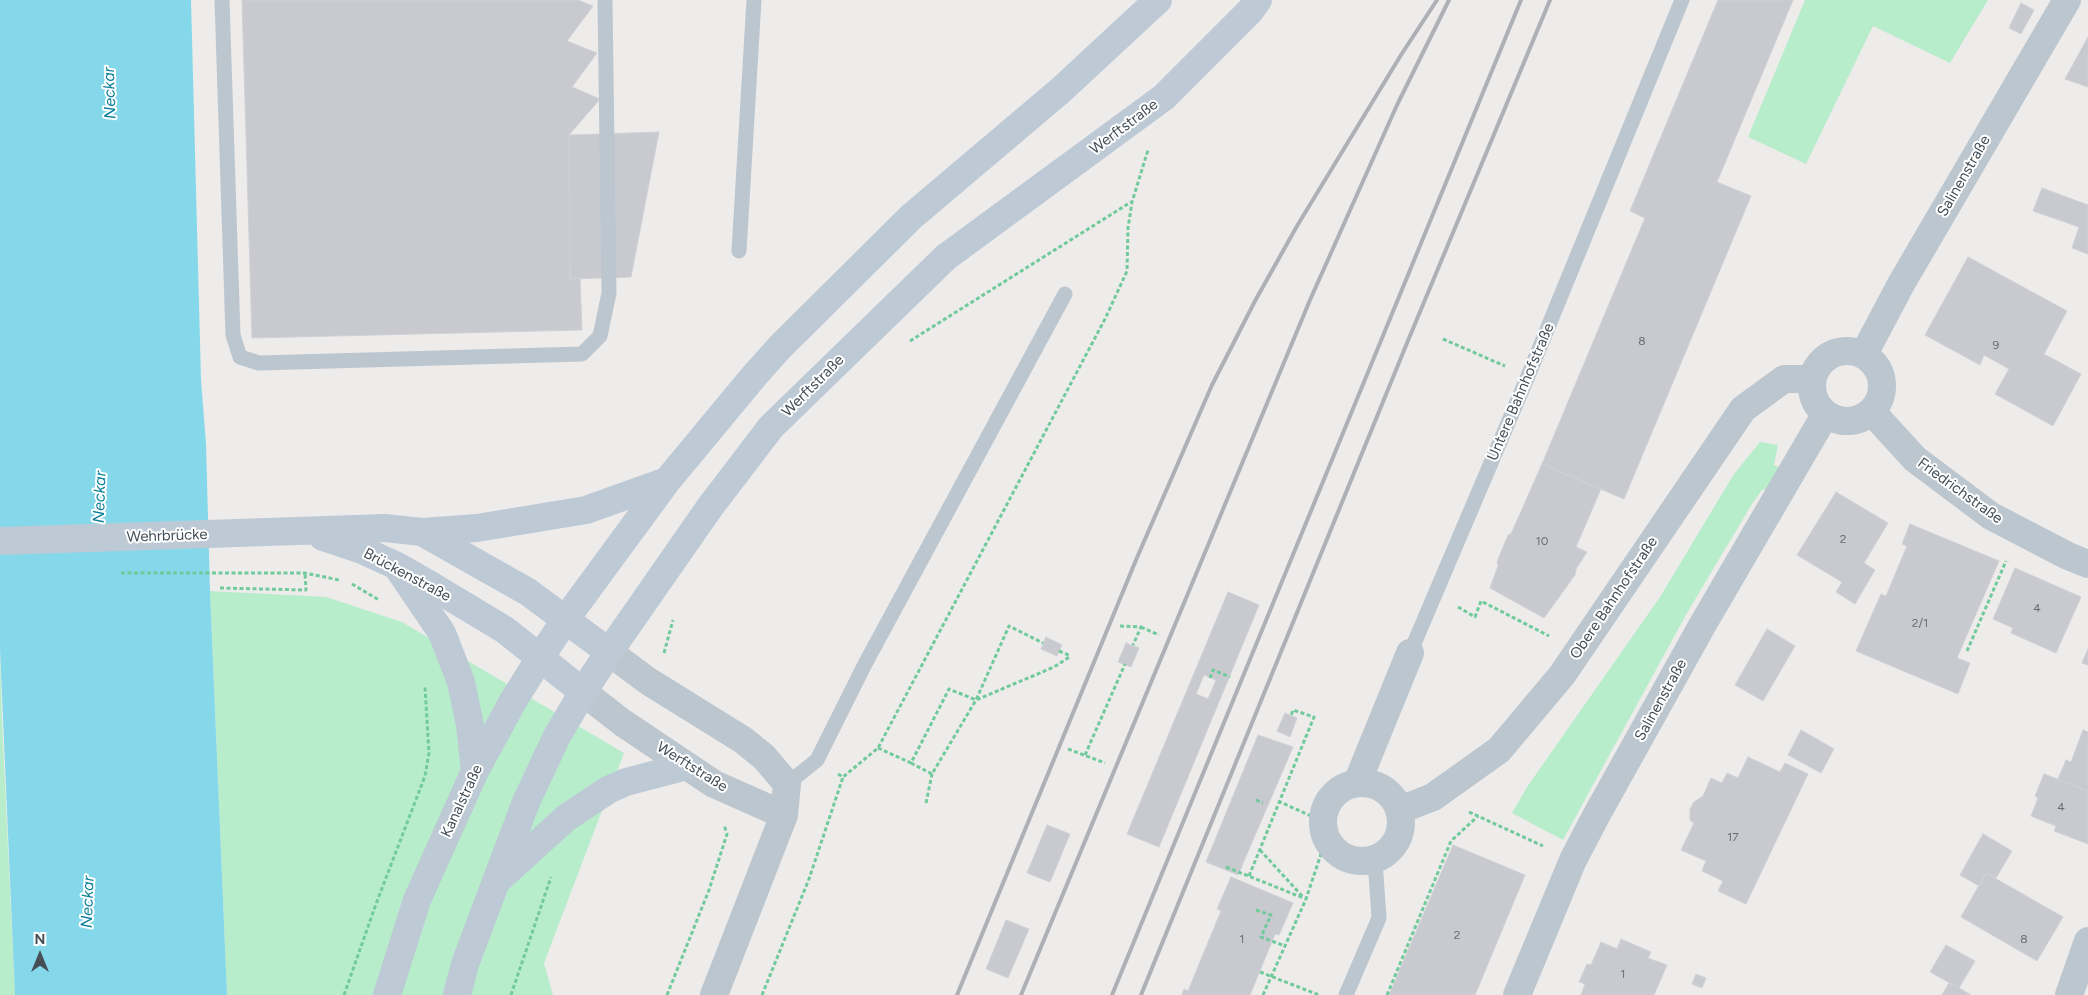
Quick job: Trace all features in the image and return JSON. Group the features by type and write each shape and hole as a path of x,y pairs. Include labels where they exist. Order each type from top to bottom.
{"main road":[{"path":"565,620 667,481 780,347 910,217 1062,90 1158,0"},
{"name":"Werftstraße","path":"609,652 710,507 771,427 946,257 1164,97 1250,11 1258,0"},
{"path":"422,532 477,528 586,510 667,481"},
{"name":"Brückenstraße","path":"305,531 385,528 422,532 528,592 609,652"},
{"name":"Brückenstraße","path":"305,531 362,550 397,566 505,630 582,692"},
{"name":"Wehrbrücke","path":"0,541 305,531"},
{"path":"397,566 442,633 461,682 470,725 474,771"},
{"name":"Kanalstraße","path":"387,995 417,900 474,771 513,701 565,620"},
{"path":"457,995 465,964 526,802 557,736 582,692 609,652"},
{"path":"495,883 566,818 608,790 626,782 687,766"}],"street":[{"name":"Salinenstraße","path":"1864,354 1906,276 2067,0"},
{"path":"1848,350 1864,354 1876,365 1883,381 1881,398 1872,412 1857,420 1841,422 1826,415 1816,405 1812,392 1812,379 1819,364 1832,354 1848,350"},
{"name":"Obere Bahnhofstraße","path":"1400,810 1433,797 1500,750 1562,674 1743,409 1784,379 1812,379"},
{"name":"Friedrichstraße","path":"1872,412 1915,459 1991,516 2068,556 2088,564"},
{"name":"Salinenstraße","path":"1517,995 1573,860 1703,624 1826,415"},
{"path":"609,652 648,681 743,740 764,757 787,784 784,815 714,995"},
{"name":"Untere Bahnhofstraße","path":"1357,783 1398,707 1410,653"},
{"name":"Werftstraße","path":"582,692 623,723 714,784 784,815"},
{"path":"1357,783 1371,784 1384,789 1394,798 1400,810 1402,825 1398,840 1388,852 1375,860 1356,861 1338,854 1324,830 1327,803 1340,789 1357,783"},
{"path":"2069,995 2088,941"}],"lane":[{"path":"222,0 233,334 240,357 258,363 582,354 600,336 609,293 605,0"},
{"path":"739,251 754,0"},
{"name":"Untere Bahnhofstraße","path":"1410,653 1528,376 1682,0"},
{"path":"787,784 817,760 870,656 1065,294"},
{"path":"1346,995 1379,918 1375,860"}],"path":[{"path":"910,341 1132,202"},
{"path":"1443,339 1528,376"},
{"path":"1967,651 2019,531"},
{"path":"118,572 305,574 346,581 379,600"},
{"path":"220,588 306,590 305,574"},
{"path":"1475,617 1481,601 1578,651"},
{"path":"666,651 675,611"},
{"path":"926,802 932,774 976,700 1009,626 1043,643"},
{"path":"1120,626 1141,627 1159,635"},
{"path":"1132,645 1141,627"},
{"path":"911,763 950,689 976,700 1054,667 1071,656 1060,651"},
{"path":"1085,755 1124,664"},
{"path":"1210,678 1213,670 1230,677"},
{"path":"344,995 425,776 429,753 426,689 423,680"},
{"path":"1249,876 1314,717 1293,710 1291,716"},
{"path":"878,748 932,774"},
{"path":"1068,749 1105,763"},
{"path":"762,995 809,879 843,777"},
{"path":"1256,800 1263,802"},
{"path":"1264,995 1306,899 1324,830 1279,801"},
{"path":"1387,995 1450,840 1478,816 1573,860"},
{"path":"667,995 709,890 727,834 723,821"},
{"path":"1260,850 1306,899"},
{"path":"1226,867 1306,899"},
{"path":"510,995 554,869"},
{"path":"1256,910 1271,915 1261,937 1285,946"},
{"path":"1260,972 1318,995"}],"green space":[{"path":"1805,0 1988,0 1950,63 1873,26 1806,164 1748,137"},
{"path":"1760,442 1778,445 1774,465 1784,470 1775,486 1762,490 1752,504 1687,613 1563,840 1512,813 1527,787 1660,597 1734,474"},
{"path":"210,591 326,597 402,622 624,753 544,963 553,995 227,995"},
{"path":"0,649 2,720 15,995 0,995"}],"water":[{"name":"Neckar","path":"0,0 191,0 201,380 206,444 210,591 227,995 15,995 0,649"}],"building":[{"path":"242,0 578,0 593,6 567,41 597,53 572,87 600,99 569,135 570,279 580,278 582,330 252,338"},
{"path":"1718,0 1793,0 1717,182 1751,196 1624,499 1542,464 1645,218 1630,211"},
{"path":"2021,3 2034,10 2021,34 2009,28"},
{"path":"2088,37 2088,87 2065,79"},
{"path":"659,132 631,277 570,279 569,135"},
{"path":"2042,188 2088,205 2088,254 2072,248 2079,227 2033,211"},
{"path":"1968,257 2067,311 2044,354 2081,374 2053,426 1995,394 2009,369 1984,355 1980,365 1925,335"},
{"path":"1542,464 1601,489 1576,547 1587,552 1576,569 1575,575 1544,618 1490,588 1498,566 1497,562 1508,535 1511,534"},
{"path":"1836,492 1888,523 1864,563 1875,570 1855,604 1836,592 1842,582 1797,555"},
{"path":"1910,524 1999,561 1957,658 1970,663 1958,694 1856,651 1881,594 1886,596 1907,546 1902,544"},
{"path":"2015,568 2081,597 2056,653 2011,633 2013,628 1993,619"},
{"path":"1228,592 1259,605 1159,847 1127,834"},
{"path":"1767,629 1795,646 1763,701 1735,685"},
{"path":"1046,637 1062,645 1057,656 1041,649"},
{"path":"1126,643 1139,648 1131,667 1118,662"},
{"path":"2088,649 2088,665 2082,663"},
{"path":"1204,675 1216,680 1208,699 1196,694"},
{"path":"1285,713 1297,718 1290,737 1277,731"},
{"path":"1801,730 1834,749 1821,773 1788,755"},
{"path":"2083,730 2088,732 2088,791 2058,779 2066,760 2071,762"},
{"path":"1258,735 1293,747 1238,875 1206,862"},
{"path":"1748,757 1780,772 1785,763 1808,774 1746,904 1718,891 1723,881 1702,871 1706,861 1681,850 1694,823 1690,820 1690,809 1694,802 1703,796 1711,778 1722,783 1727,773 1738,778"},
{"path":"2044,774 2088,791 2088,844 2054,831 2056,826 2031,816 2038,798 2035,796"},
{"path":"1047,825 1070,834 1050,882 1027,873"},
{"path":"1983,834 2012,851 1996,878 1986,873 1979,886 1960,875"},
{"path":"1453,845 1525,875 1475,995 1389,995"},
{"path":"1986,873 2063,917 2037,961 1961,917"},
{"path":"1231,877 1293,903 1279,935 1275,934 1250,995 1182,995 1184,989 1188,991 1221,911 1217,909"},
{"path":"1006,920 1029,929 1008,978 986,969"},
{"path":"1621,939 1651,952 1648,958 1667,965 1654,995 1581,995 1585,984 1579,982 1587,964 1591,965 1601,942 1617,949"},
{"path":"1946,945 1975,961 1959,988 1930,972"},
{"path":"1696,974 1706,978 1702,988 1692,984"},
{"path":"1949,983 1959,988 1971,995 1942,995"}],"railway":[{"path":"957,995 1136,560 1212,385 1255,301 1297,226 1401,55 1437,0"},
{"path":"1021,995 1310,300 1397,105 1449,0"},
{"path":"1112,995 1521,0"},
{"path":"1141,995 1407,343 1550,0"}]}
